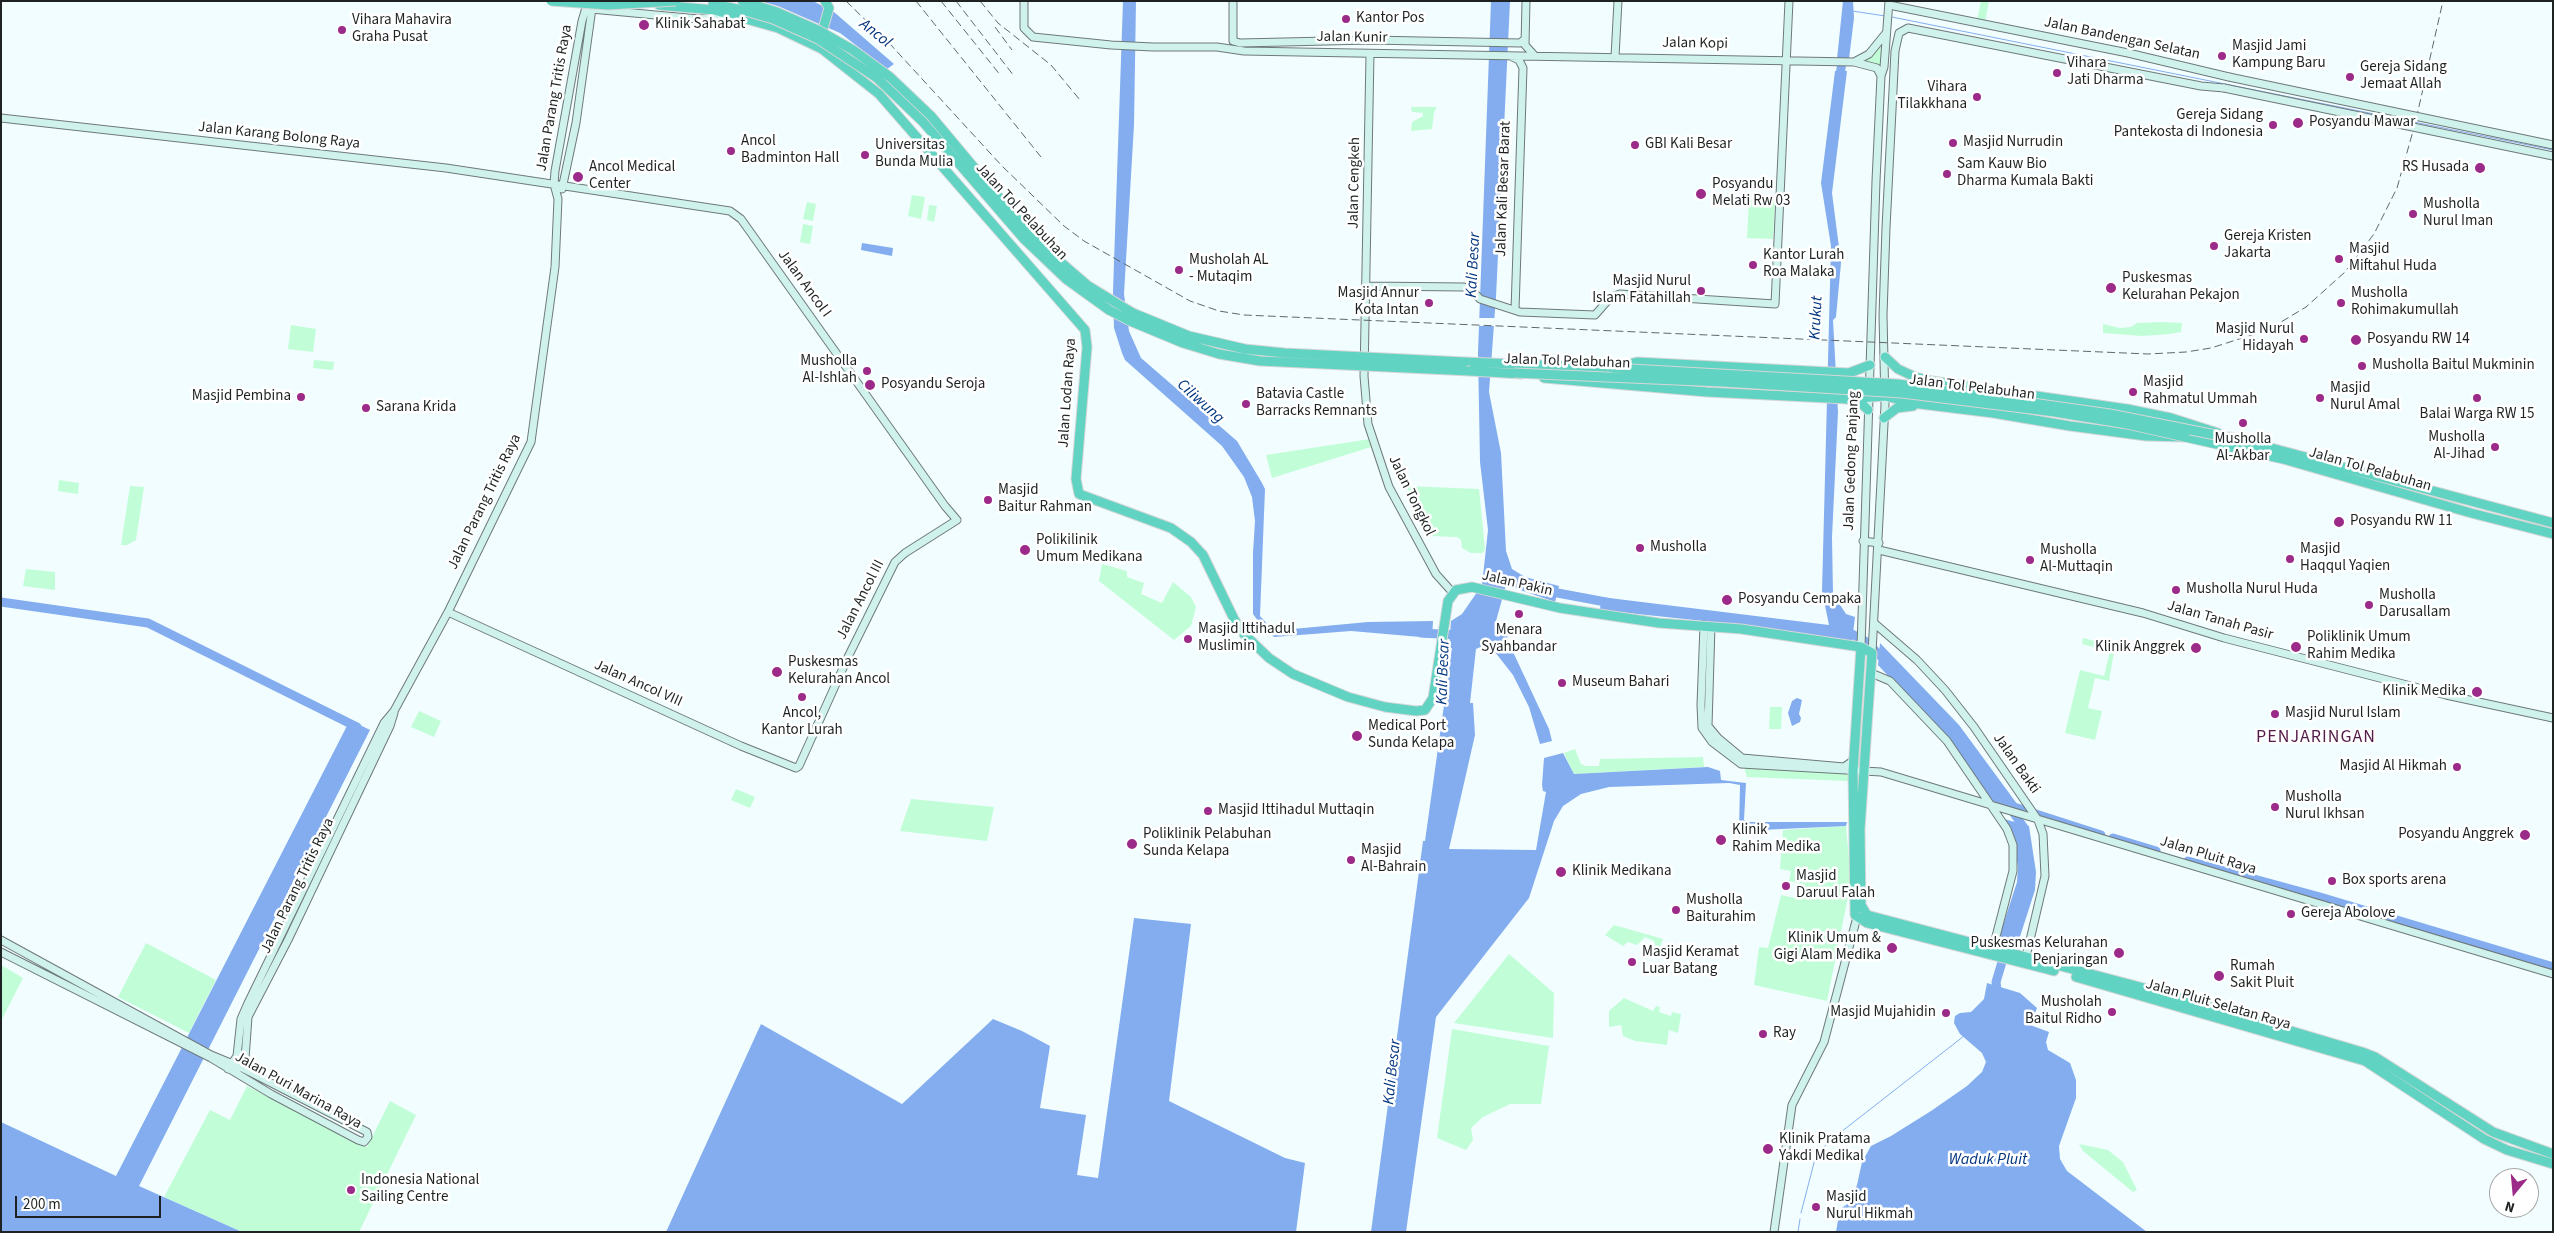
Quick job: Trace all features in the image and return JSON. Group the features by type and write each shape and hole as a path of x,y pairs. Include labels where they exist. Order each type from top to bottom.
{"highway":[{"path":"551,1 608,5 676,1"},
{"name":"Jalan Lodan Raya","path":"609,1 703,8 737,15 778,28 818,44 879,94 1085,330 1087,347 1076,479 1079,494 1171,528 1191,542 1203,555 1234,619 1244,634 1269,658 1293,674 1340,694 1385,707 1421,711 1432,704 1446,606 1453,593"},
{"name":"Jalan Tol Pelabuhan","path":"689,1 727,6 773,19 818,39 864,68 893,91 923,122 1008,222 1037,253 1086,295 1109,310 1142,327 1211,352 1260,361 1723,382 1911,394 2055,412 2127,424 2292,462 2462,511 2553,534"},
{"name":"Jalan Tol Pelabuhan","path":"742,1 777,12 818,30 853,50 890,77 931,116 1023,226 1050,254 1100,294 1161,326 1219,344 1286,353 1832,379 1916,386 2110,414 2236,439 2283,450 2474,504 2553,524"},
{"path":"818,44 827,5"},
{"path":"1885,357 1898,369 1915,377 1932,381"},
{"path":"1613,368 1637,362 1848,373 1885,380 1944,382 2067,398 2146,412 2205,428 2236,439"},
{"path":"1848,373 1870,365"},
{"path":"1514,373 1593,383 1846,399 1885,396 1926,405 2146,436 2185,438"},
{"path":"1846,399 1863,405 1868,410"},
{"path":"1884,418 1897,408 1926,405"},
{"name":"Jalan Pakin","path":"1453,593 1461,588 1473,589 1560,608 1644,621 1707,625 1860,643 1872,652"},
{"name":"Jalan Gedong Panjang","path":"1860,643 1854,760 1853,912 1860,915 1860,829 1866,771 1872,652"},
{"name":"Jalan Pluit Selatan Raya","path":"1860,915 2023,958 2216,1014 2365,1061 2396,1076 2493,1132 2553,1154"},
{"name":"Jalan Pluit Selatan Raya","path":"2396,1076 2496,1146 2551,1165"}],"street":[{"name":"Jalan Parang Tritis Raya","path":"234,1068 238,1052 241,1019 254,999 384,723 394,711 448,612 533,436 555,267 558,199 554,184 555,171 589,6 593,1"},
{"name":"Jalan Kunir","path":"1024,1 1024,28 1033,37 1140,47 1488,54"},
{"name":"Jalan Kunir","path":"1233,1 1232,39 1235,42 1511,43 1522,42 1525,39"},
{"path":"1526,1 1525,39 1527,50 1536,56"},
{"path":"1615,57 1618,1"},
{"path":"1367,286 1464,287 1471,289 1480,299 1520,312 1596,315 1610,298 1620,294 1775,304 1789,1"},
{"name":"Jalan Gedong Panjang","path":"1860,643 1881,76 1889,3"},
{"name":"Jalan Bandengan Selatan","path":"1889,3 2553,145"},
{"name":"Jalan Parang Tritis Raya","path":"558,199 564,186 576,124 589,6"},
{"name":"Jalan Lodan Raya","path":"589,6 699,19 737,15"},
{"name":"Jalan Gedong Panjang","path":"1872,652 1879,546 1885,396 1883,315 1886,228 1896,50 1899,33 1902,29 1908,28 2201,86 2224,88 2553,156"},
{"path":"1852,62 1869,54 1887,32"},
{"name":"Jalan Kunir","path":"1168,47 1217,49 1241,53 1488,54"},
{"name":"Jalan Cengkeh","path":"1366,312 1370,54"},
{"path":"1488,54 1536,56"},
{"path":"1511,56 1519,60 1523,68"},
{"path":"1523,68 1528,60 1536,56"},
{"name":"Jalan Kopi","path":"1536,56 1852,62 1877,68 1881,76"},
{"name":"Jalan Kali Besar Barat","path":"1515,310 1523,68"},
{"name":"Jalan Karang Bolong Raya","path":"1,118 446,168 554,184"},
{"path":"555,171 565,173"},
{"name":"Jalan Ancol I","path":"554,184 730,212 738,216 945,506 957,520"},
{"path":"1875,227 1886,228"},
{"name":"Jalan Tongkol","path":"1366,312 1364,376 1370,437 1381,470 1397,504 1436,574 1453,593"},
{"name":"Jalan Ancol III","path":"808,747 848,657 895,562 905,553 957,520"},
{"name":"Jalan Tanah Pasir","path":"1863,541 2143,613 2224,638 2437,692 2553,718"},
{"name":"Jalan Ancol VIII","path":"448,612 792,767 799,766 808,747"},
{"name":"Jalan Bakti","path":"1860,617 1874,624 1917,660 1945,690 2028,804 2043,834 2046,876 2023,958"},
{"path":"1707,625 1704,706 1710,730 1742,758 1821,768 1846,766 1854,760"},
{"path":"1871,673 1890,681 1940,735 1995,807 2007,829 2014,858 2011,883 1994,950"},
{"name":"Jalan Pluit Raya","path":"1821,768 1881,772 2553,974"},
{"path":"1774,1232 1792,1104 1824,1042 1860,915"},
{"name":"Jalan Puri Marina Raya","path":"1,940 179,1040 366,1132 368,1137 364,1142 358,1140 234,1068"},
{"name":"Jalan Puri Marina Raya","path":"1,952 153,1026"}],"green space":[{"path":"1981,1 1989,1 1985,22 1977,20"},
{"path":"1883,44 1881,66 1862,62 1871,57"},
{"path":"1411,107 1437,107 1434,112 1432,129 1411,131 1412,122 1423,116 1423,113 1412,112"},
{"path":"912,195 925,197 921,219 908,216"},
{"path":"1749,199 1775,201 1773,239 1747,238"},
{"path":"807,202 816,204 813,221 803,219"},
{"path":"929,205 937,206 934,222 927,220"},
{"path":"803,224 813,226 810,244 800,242"},
{"path":"2137,323 2182,323 2181,332 2169,334 2142,336 2103,333 2103,324 2120,328 2131,327"},
{"path":"291,325 316,329 313,352 288,349"},
{"path":"314,360 334,362 333,370 313,368"},
{"path":"1370,439 1371,447 1272,478 1266,455"},
{"path":"59,480 79,483 78,494 58,491"},
{"path":"130,486 144,487 136,540 127,545 121,545"},
{"path":"1406,486 1479,489 1485,549 1483,553 1471,553 1462,548 1461,540 1457,537 1431,536"},
{"path":"1102,564 1127,571 1127,577 1144,583 1141,594 1162,603 1173,582 1191,597 1196,607 1191,626 1174,640 1099,581"},
{"path":"26,569 55,572 55,590 23,586"},
{"path":"2083,638 2115,646 2109,681 2095,678 2088,708 2102,711 2095,740 2065,733 2080,670 2104,676 2110,651 2082,644"},
{"path":"1770,707 1782,707 1781,729 1769,729"},
{"path":"419,711 441,721 434,737 411,727"},
{"path":"1575,749 1581,764 1586,766 1599,766 1600,759 1703,757 1704,767 1574,774 1564,753"},
{"path":"1744,767 1849,769 1848,781 1747,777"},
{"path":"736,789 755,797 750,808 731,800"},
{"path":"911,799 994,807 987,841 900,831"},
{"path":"1846,826 1851,882 1827,1001 1754,985 1759,947 1768,948 1781,895 1795,898 1798,883 1789,881 1791,871 1780,869 1783,830"},
{"path":"1614,925 1663,939 1658,953 1654,941 1645,937 1637,945 1628,942 1623,946 1605,935"},
{"path":"146,943 216,980 189,1033 118,997"},
{"path":"1509,954 1554,993 1553,1038 1454,1023"},
{"path":"1,965 23,978 1,1021"},
{"path":"1624,998 1653,1011 1656,1006 1660,1007 1659,1012 1671,1016 1672,1012 1681,1014 1678,1033 1669,1030 1667,1045 1635,1041 1623,1036 1621,1025 1609,1027 1609,1011"},
{"path":"1452,1029 1549,1046 1541,1104 1510,1104 1483,1117 1471,1128 1473,1140 1466,1150 1437,1138"},
{"path":"247,1086 367,1147 390,1101 416,1115 359,1232 242,1232 164,1197 210,1110 230,1120"},
{"path":"2079,1144 2108,1150 2123,1162 2137,1190 2133,1192 2083,1151"}],"water":[{"path":"760,1 813,1 834,12 894,64 887,69 840,33 778,6"},
{"path":"1123,1 1136,1 1134,125 1124,294 1129,331 1141,358 1237,441 1265,489 1260,616 1270,627 1282,630 1368,622 1433,621 1432,638 1351,631 1274,637 1263,628 1253,614 1255,521 1252,497 1244,477 1222,446 1125,360 1114,328 1113,291"},
{"name":"Kali Besar","path":"1491,1 1510,1 1496,297 1489,392 1501,453 1506,551 1512,569 1525,577 1559,586 1555,602 1506,585 1496,621 1508,632 1507,639 1549,729 1552,741 1540,744 1529,707 1513,675 1491,647 1485,645 1476,649 1470,703 1473,703 1475,735 1449,849 1536,850 1546,792 1543,791 1542,785 1544,758 1563,753 1574,774 1708,767 1720,771 1721,780 1746,783 1744,820 1747,822 1847,822 1846,826 1739,831 1740,785 1729,783 1609,787 1581,794 1563,806 1554,821 1529,898 1436,1017 1406,1232 1371,1232 1423,841 1425,841 1452,648 1449,648 1451,621 1462,614 1482,585 1488,530 1480,462 1478,353"},
{"path":"1843,1 1853,1 1854,18 1849,59 1837,59"},
{"path":"1835,71 1847,71 1832,193 1841,263 1836,317 1833,320 1838,412 1832,537 1833,594 1846,614 1855,617 1852,641 1741,625 1600,610 1601,597 1829,625 1822,591 1831,246 1821,183"},
{"path":"862,243 893,248 892,256 861,250"},
{"path":"1880,643 1959,725 2023,812 1995,804 1948,740 1878,665"},
{"path":"1797,698 1802,700 1799,714 1801,718 1800,722 1792,726 1788,713 1792,701"},
{"path":"350,720 370,730 139,1186 242,1232 1,1232 1,1122 116,1176"},
{"path":"2004,819 2029,826 2036,872 2035,890 2015,952 1996,947 2017,882 2018,866 2013,840"},
{"path":"1134,918 1191,924 1169,1101 1285,1158 1305,1163 1296,1232 666,1232 761,1024 902,1104 993,1019 1022,1031 1050,1046 1040,1108 1086,1115 1077,1175 1098,1178"},
{"name":"Waduk Pluit","path":"1987,983 2020,993 2037,1008 2030,1025 2049,1032 2046,1042 2048,1050 2070,1063 2076,1080 2076,1098 2059,1146 2060,1159 2067,1171 2147,1232 1836,1232 1840,1209 1849,1203 1857,1185 1862,1162 1871,1146 1931,1111 1967,1086 1982,1072 1986,1062 1982,1053 1960,1034 1954,1023 1955,1016 1960,1013 1971,1012 1984,999"}],"pier":[{"path":"1477,318 1497,318 1497,326 1477,326"}],"waterway":[{"path":"1852,11 1885,16"},
{"path":"1892,17 2553,150"},
{"name":"Krukut","path":"1839,83 1843,54"},
{"path":"1547,591 1611,603"},
{"path":"1,602 148,623 357,727"},
{"path":"1842,632 1848,632 1865,641 1888,663"},
{"name":"Ciliwung","path":"1421,633 1458,635"},
{"path":"2009,806 2024,828 2024,833"},
{"path":"2011,806 2101,835"},
{"path":"2113,838 2156,851"},
{"path":"2188,861 2320,897 2553,967"},
{"path":"1998,998 1996,982 2005,952"},
{"path":"1801,1213 1816,1155 1832,1139 1964,1036"},
{"path":"1798,1232 1800,1219"}],"railway":[{"path":"846,1 890,44 1002,166 1064,226 1084,241 1190,301 1219,311 1244,315 2148,354 2186,352 2211,348 2258,333 2306,307 2345,272 2374,234 2397,188 2415,124 2443,1"},
{"path":"916,1 1041,157"},
{"path":"941,1 1001,76"},
{"path":"956,1 1014,76"},
{"path":"980,1 998,23 1051,65 1080,100"},
{"path":"995,27 1012,50"}],"place":[{"name":"Kantor Pos","path":"1346,19"},
{"name":"Klinik Sahabat","path":"644,25"},
{"name":"Vihara Mahavira Graha Pusat","path":"342,30"},
{"name":"Masjid Jami Kampung Baru","path":"2222,56"},
{"name":"Vihara Jati Dharma","path":"2057,73"},
{"name":"Gereja Sidang Jemaat Allah","path":"2350,77"},
{"name":"Vihara Tilakkhana","path":"1977,97"},
{"name":"Posyandu Mawar","path":"2298,123"},
{"name":"Gereja Sidang Pantekosta di Indonesia","path":"2273,125"},
{"name":"Masjid Nurrudin","path":"1953,143"},
{"name":"GBI Kali Besar","path":"1635,145"},
{"name":"Ancol Badminton Hall","path":"731,151"},
{"name":"Universitas Bunda Mulia","path":"865,155"},
{"name":"RS Husada","path":"2480,168"},
{"name":"Sam Kauw Bio Dharma Kumala Bakti","path":"1947,174"},
{"name":"Ancol Medical Center","path":"578,177"},
{"name":"Posyandu Melati Rw 03","path":"1701,194"},
{"name":"Musholla Nurul Iman","path":"2413,214"},
{"name":"Gereja Kristen Jakarta","path":"2214,246"},
{"name":"Masjid Miftahul Huda","path":"2339,259"},
{"name":"Kantor Lurah Roa Malaka","path":"1753,265"},
{"name":"Musholah AL - Mutaqim","path":"1179,270"},
{"name":"Puskesmas Kelurahan Pekajon","path":"2111,288"},
{"name":"Masjid Nurul Islam Fatahillah","path":"1701,291"},
{"name":"Masjid Annur Kota Intan","path":"1429,303"},
{"name":"Musholla Rohimakumullah","path":"2341,303"},
{"name":"Masjid Nurul Hidayah","path":"2304,339"},
{"name":"Posyandu RW 14","path":"2356,340"},
{"name":"Musholla Baitul Mukminin","path":"2362,366"},
{"name":"Musholla Al-Ishlah","path":"867,371"},
{"name":"Posyandu Seroja","path":"870,385"},
{"name":"Masjid Rahmatul Ummah","path":"2133,392"},
{"name":"Masjid Pembina","path":"301,397"},
{"name":"Masjid Nurul Amal","path":"2320,398"},
{"name":"Balai Warga RW 15","path":"2477,398"},
{"name":"Batavia Castle Barracks Remnants","path":"1246,404"},
{"name":"Sarana Krida","path":"366,408"},
{"name":"Musholla Al-Akbar","path":"2243,423"},
{"name":"Musholla Al-Jihad","path":"2495,447"},
{"name":"Masjid Baitur Rahman","path":"988,500"},
{"name":"Posyandu RW 11","path":"2339,522"},
{"name":"Musholla","path":"1640,548"},
{"name":"Polikilinik Umum Medikana","path":"1025,550"},
{"name":"Masjid Haqqul Yaqien","path":"2290,559"},
{"name":"Musholla Al-Muttaqin","path":"2030,560"},
{"name":"Musholla Nurul Huda","path":"2176,590"},
{"name":"Posyandu Cempaka","path":"1727,600"},
{"name":"Musholla Darusallam","path":"2369,605"},
{"name":"Menara Syahbandar","path":"1519,614"},
{"name":"Masjid Ittihadul Muslimin","path":"1188,639"},
{"name":"Poliklinik Umum Rahim Medika","path":"2296,647"},
{"name":"Klinik Anggrek","path":"2196,648"},
{"name":"Puskesmas Kelurahan Ancol","path":"777,672"},
{"name":"Museum Bahari","path":"1562,683"},
{"name":"Klinik Medika","path":"2477,692"},
{"name":"Ancol, Kantor Lurah","path":"802,697"},
{"name":"Masjid Nurul Islam","path":"2275,714"},
{"name":"Medical Port Sunda Kelapa","path":"1357,736"},
{"name":"Masjid Al Hikmah","path":"2457,767"},
{"name":"Musholla Nurul Ikhsan","path":"2275,807"},
{"name":"Masjid Ittihadul Muttaqin","path":"1208,811"},
{"name":"Posyandu Anggrek","path":"2525,835"},
{"name":"Klinik Rahim Medika","path":"1721,840"},
{"name":"Poliklinik Pelabuhan Sunda Kelapa","path":"1132,844"},
{"name":"Masjid Al-Bahrain","path":"1351,860"},
{"name":"Klinik Medikana","path":"1561,872"},
{"name":"Box sports arena","path":"2332,881"},
{"name":"Masjid Daruul Falah","path":"1786,886"},
{"name":"Musholla Baiturahim","path":"1676,910"},
{"name":"Gereja Abolove","path":"2291,914"},
{"name":"Klinik Umum & Gigi Alam Medika","path":"1892,948"},
{"name":"Puskesmas Kelurahan Penjaringan","path":"2119,953"},
{"name":"Masjid Keramat Luar Batang","path":"1632,962"},
{"name":"Rumah Sakit Pluit","path":"2219,976"},
{"name":"Musholah Baitul Ridho","path":"2112,1012"},
{"name":"Masjid Mujahidin","path":"1946,1013"},
{"name":"Ray","path":"1763,1034"},
{"name":"Klinik Pratama Yakdi Medikal","path":"1768,1149"},
{"name":"Indonesia National Sailing Centre","path":"351,1190"},
{"name":"Masjid Nurul Hikmah","path":"1816,1207"}],"district":[{"name":"PENJARINGAN","path":"2316,738"}],"water label":[{"name":"Ancol","path":"875,34"}]}
